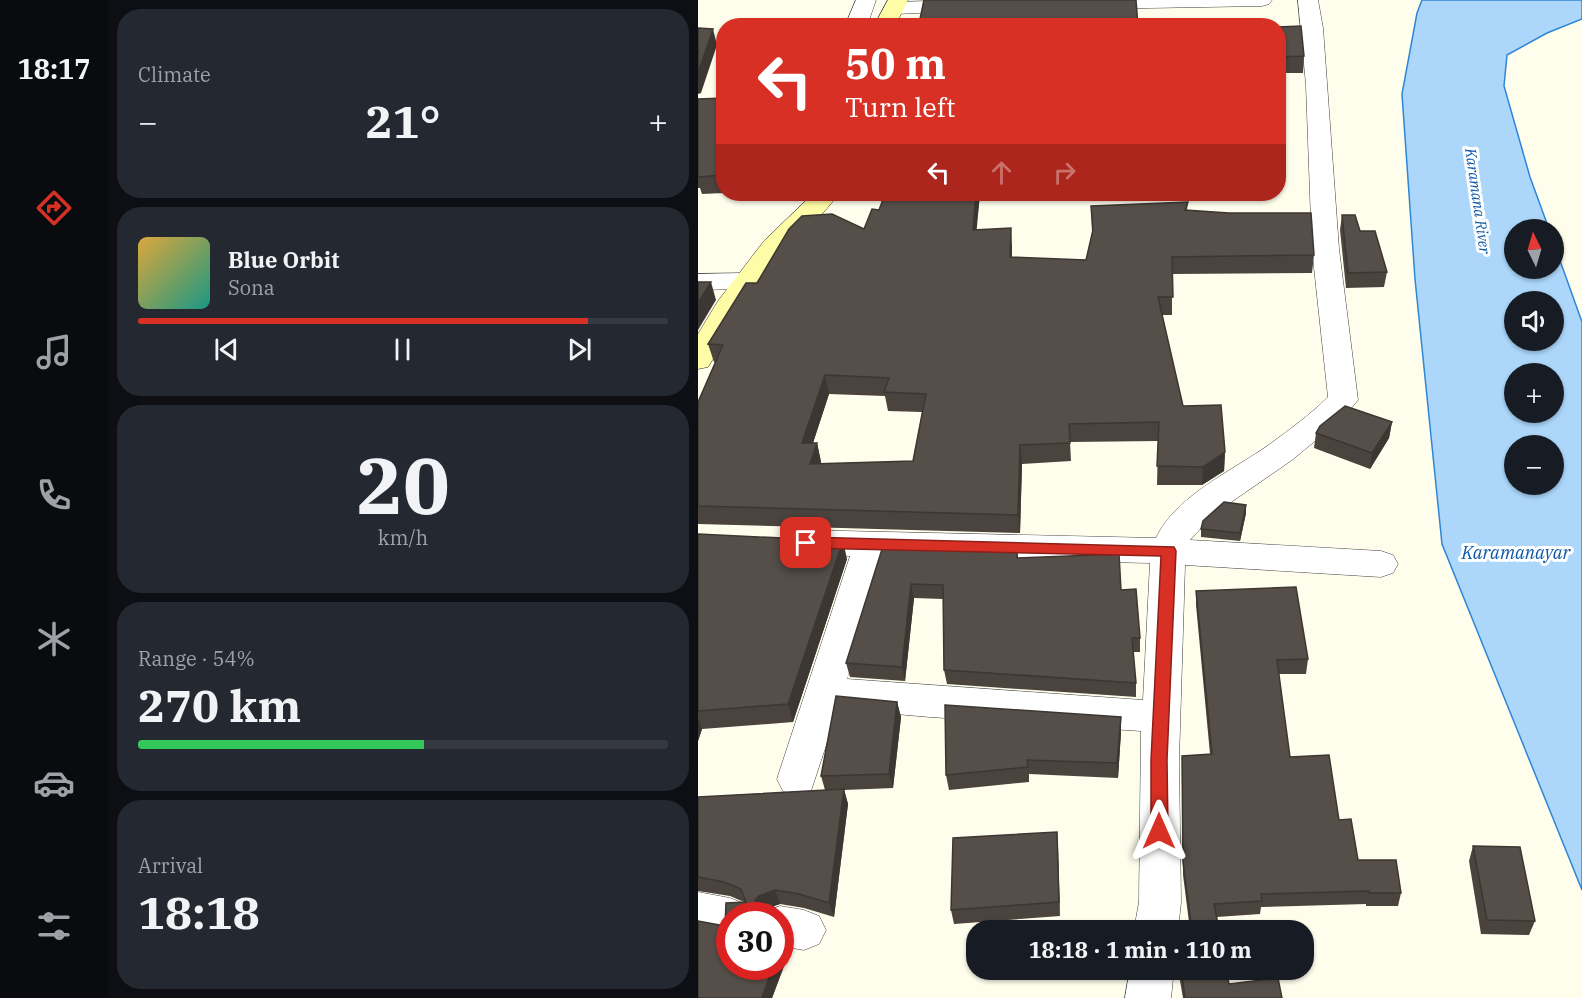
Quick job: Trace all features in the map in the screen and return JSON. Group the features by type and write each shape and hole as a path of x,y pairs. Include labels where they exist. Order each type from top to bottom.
{"street":[{"path":"859,18 866,0"},
{"path":"1068,3 1262,0"},
{"path":"1157,920 1160,902 1161,717 1169,551 1176,532 1202,506 1281,452 1343,400 1325,229 1316,47 1308,0"},
{"path":"892,11 986,5"},
{"path":"698,360 744,281 775,244 821,201"},
{"path":"698,282 744,281"},
{"path":"767,541 1169,551 1381,564"},
{"path":"797,779 870,545"},
{"path":"824,692 930,702 1161,717"},
{"path":"698,912 716,915"},
{"path":"1148,998 1150,980"}],"water":[{"name":"Karamanayar","path":"1422,0 1582,0 1582,19 1547,33 1507,55 1504,86 1530,177 1545,219 1504,219 1504,279 1564,279 1564,272 1582,322 1582,890 1442,544 1415,279 1402,94 1417,13"}],"building":[{"path":"924,0 1136,0 1137,18 920,18"},
{"path":"1301,26 1304,56 1286,57 1286,27"},
{"path":"698,28 713,29 698,73"},
{"path":"716,98 716,176 698,177 698,99"},
{"path":"882,201 975,201 973,230 1011,228 1010,257 1086,260 1093,230 1091,206 1188,202 1185,210 1229,213 1311,213 1314,255 1172,257 1173,297 1158,297 1183,406 1221,405 1225,452 1203,467 1157,466 1159,422 1069,424 1070,443 1020,445 1018,515 698,506 698,402 723,345 708,344 746,283 757,283 789,229 802,216 832,214 864,229 872,209 879,210","holes":["825,375 889,378 884,392 926,394 913,461 810,464 817,443 802,443"]},
{"path":"1342,215 1355,215 1360,231 1375,231 1387,272 1348,273"},
{"path":"698,282 711,282 698,303"},
{"path":"1345,406 1392,422 1372,453 1316,433 1320,426"},
{"path":"1224,502 1246,505 1240,533 1201,529 1203,521"},
{"path":"698,534 843,541 788,704 698,711"},
{"path":"883,546 1017,548 1017,558 1119,554 1121,590 1136,589 1140,638 1132,638 1136,683 944,670 943,585 911,584 902,667 846,663"},
{"path":"1296,587 1308,659 1277,660 1290,757 1329,755 1339,820 1351,819 1358,860 1396,860 1401,893 1369,893 1369,891 1261,894 1262,901 1214,904 1217,920 1191,920 1183,862 1182,756 1212,754 1196,591"},
{"path":"836,696 897,702 889,774 821,776"},
{"path":"945,705 1121,717 1117,763 1027,760 1028,767 946,775"},
{"path":"844,789 829,903 775,890 759,896 755,900 756,902 746,902 741,889 724,882 698,877 698,797"},
{"path":"1057,832 1059,902 951,910 953,838"},
{"path":"1473,846 1520,847 1535,921 1487,920"},
{"path":"698,921 716,924 716,980 768,980 762,998 698,998"},
{"path":"1183,980 1228,980 1229,984 1278,980 1282,998 1185,998"}],"route":[{"path":"806,543 1169,551 1159,760 1159,831"}],"water label":[{"name":"Karamana River","path":"1478,201"}]}
